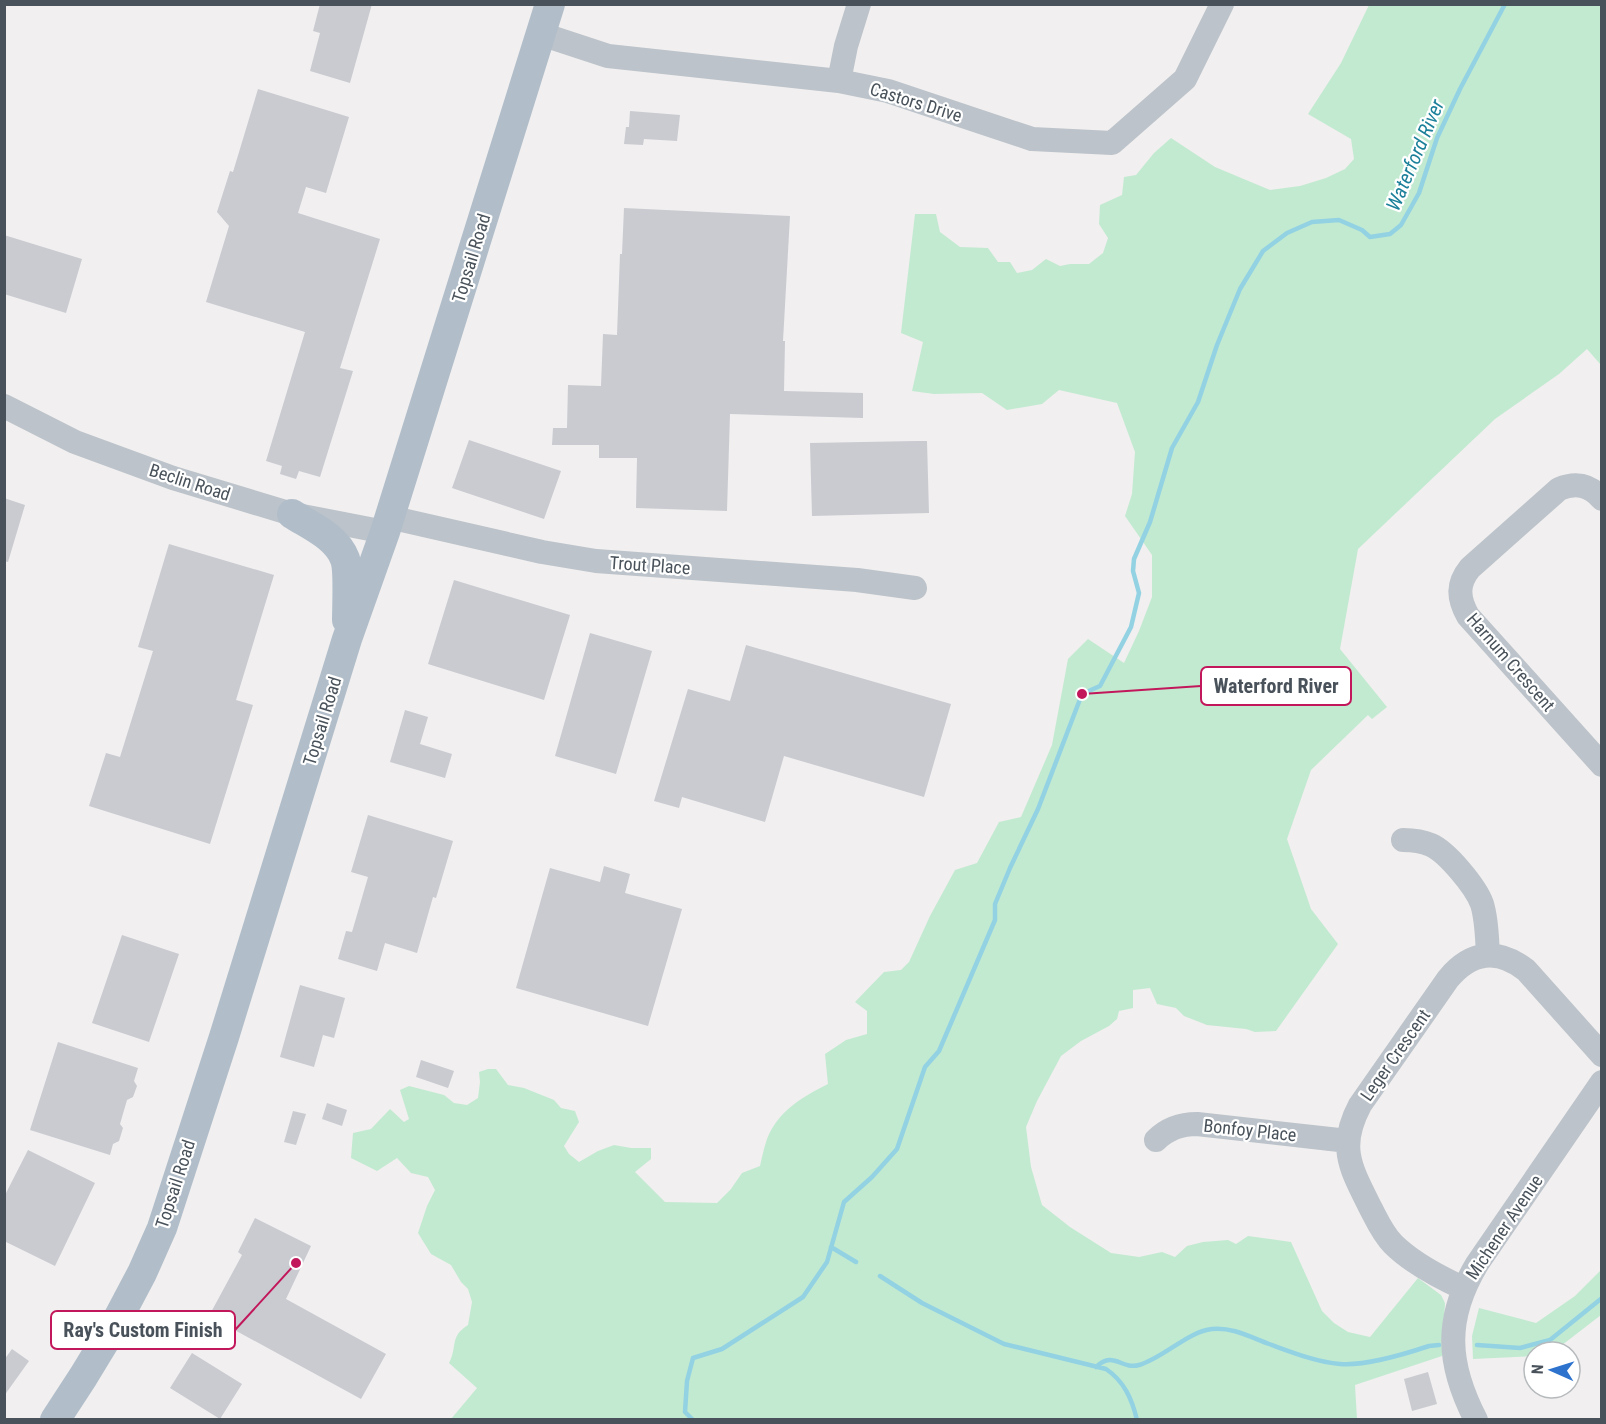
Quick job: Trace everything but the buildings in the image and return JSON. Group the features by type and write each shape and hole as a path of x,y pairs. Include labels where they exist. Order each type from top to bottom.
{"main road":[{"name":"Topsail Road","path":"55,1419 114,1326 162,1228 550,4"},
{"path":"292,514 328,537 339,548 346,561 347,639"}],"street":[{"path":"839,81 846,46 859,4"},
{"name":"Castors Drive","path":"541,34 608,56 839,81 888,91 1032,139 1112,143 1185,79 1222,4"},
{"name":"Beclin Road","path":"4,406 86,446 173,478 292,514 387,524"},
{"name":"Harnum Crescent","path":"1602,499 1584,486 1568,486 1559,489 1470,568 1460,586 1460,597 1468,616 1602,765"},
{"name":"Trout Place","path":"387,524 596,561 857,580 915,588"},
{"path":"1403,840 1421,842 1446,855 1469,882 1482,903 1488,955 1499,956 1527,970 1602,1055"},
{"name":"Leger Crescent","path":"1463,1288 1421,1265 1402,1252 1387,1237 1354,1175 1348,1141 1352,1123 1360,1105 1448,979 1466,962 1488,955"},
{"name":"Michener Avenue","path":"1476,1419 1462,1392 1454,1356 1453,1330 1463,1288 1477,1264 1602,1082"},
{"name":"Bonfoy Place","path":"1156,1140 1170,1129 1197,1124 1348,1141"}],"green space":[{"path":"1369,5 1601,5 1601,365 1587,349 1559,374 1495,419 1358,549 1340,649 1387,707 1372,719 1368,715 1311,770 1287,839 1311,909 1338,944 1276,1031 1255,1032 1207,1025 1184,1016 1176,1008 1157,1004 1150,988 1133,990 1133,1008 1119,1011 1117,1019 1109,1026 1081,1041 1061,1056 1026,1127 1031,1167 1042,1205 1070,1227 1111,1253 1139,1257 1162,1252 1175,1257 1187,1246 1228,1240 1236,1244 1248,1236 1291,1242 1322,1311 1348,1332 1370,1337 1418,1278 1441,1295 1445,1303 1442,1356 1355,1385 1357,1419 451,1419 477,1388 449,1363 458,1334 468,1325 472,1302 468,1289 451,1265 431,1254 418,1233 435,1190 428,1177 411,1173 397,1158 377,1171 351,1158 353,1133 371,1129 390,1109 404,1122 409,1119 400,1090 409,1086 444,1095 454,1103 467,1105 478,1098 479,1072 496,1069 508,1085 524,1088 554,1100 561,1108 575,1111 579,1122 564,1146 569,1154 579,1162 614,1145 651,1148 651,1159 635,1172 665,1202 717,1203 742,1173 760,1166 767,1139 784,1113 809,1094 828,1084 825,1054 846,1040 867,1034 867,1011 855,1002 884,972 901,970 909,962 955,870 977,863 999,822 1021,817 1052,745 1068,659 1088,639 1124,663 1139,631 1152,597 1152,555 1125,516 1132,494 1135,452 1117,403 1059,390 1042,404 1007,410 982,393 934,394 912,391 923,342 901,333 915,214 936,214 940,232 960,247 988,248 998,262 1010,262 1017,273 1032,270 1046,259 1060,266 1089,264 1103,253 1108,238 1099,224 1100,205 1122,195 1124,177 1136,175 1154,153 1171,138 1215,167 1270,190 1300,186 1326,178 1345,169 1354,159 1351,139 1308,114 1341,63"},
{"path":"1601,1270 1601,1315 1569,1340 1522,1340 1522,1357 1473,1359 1472,1336 1479,1308 1536,1323 1575,1296"}],"waterway":[{"name":"Waterford River","path":"693,1420 685,1412 687,1381 693,1358 722,1349 803,1297 827,1262 844,1202 872,1177 897,1149 925,1067 939,1051 995,920 995,904 1038,809 1082,694 1100,686 1131,627 1139,593 1133,571 1134,559 1150,522 1172,448 1198,402 1217,345 1240,289 1263,251 1287,233 1312,222 1339,220 1362,230 1370,237 1390,234 1401,225 1419,193 1437,138 1460,89 1505,4"},
{"path":"831,1247 856,1262"},
{"path":"880,1276 922,1303 1004,1344 1106,1369 1118,1379 1126,1391 1137,1420"},
{"path":"1477,1345 1520,1348 1550,1340 1602,1298"},
{"path":"1096,1367 1108,1360 1133,1366 1139,1365 1157,1357 1194,1334 1212,1329 1234,1331 1304,1356 1340,1364 1372,1361 1439,1345"}],"place":[{"name":"Waterford River","path":"1082,694"},
{"name":"Ray's Custom Finish","path":"296,1263"}]}
